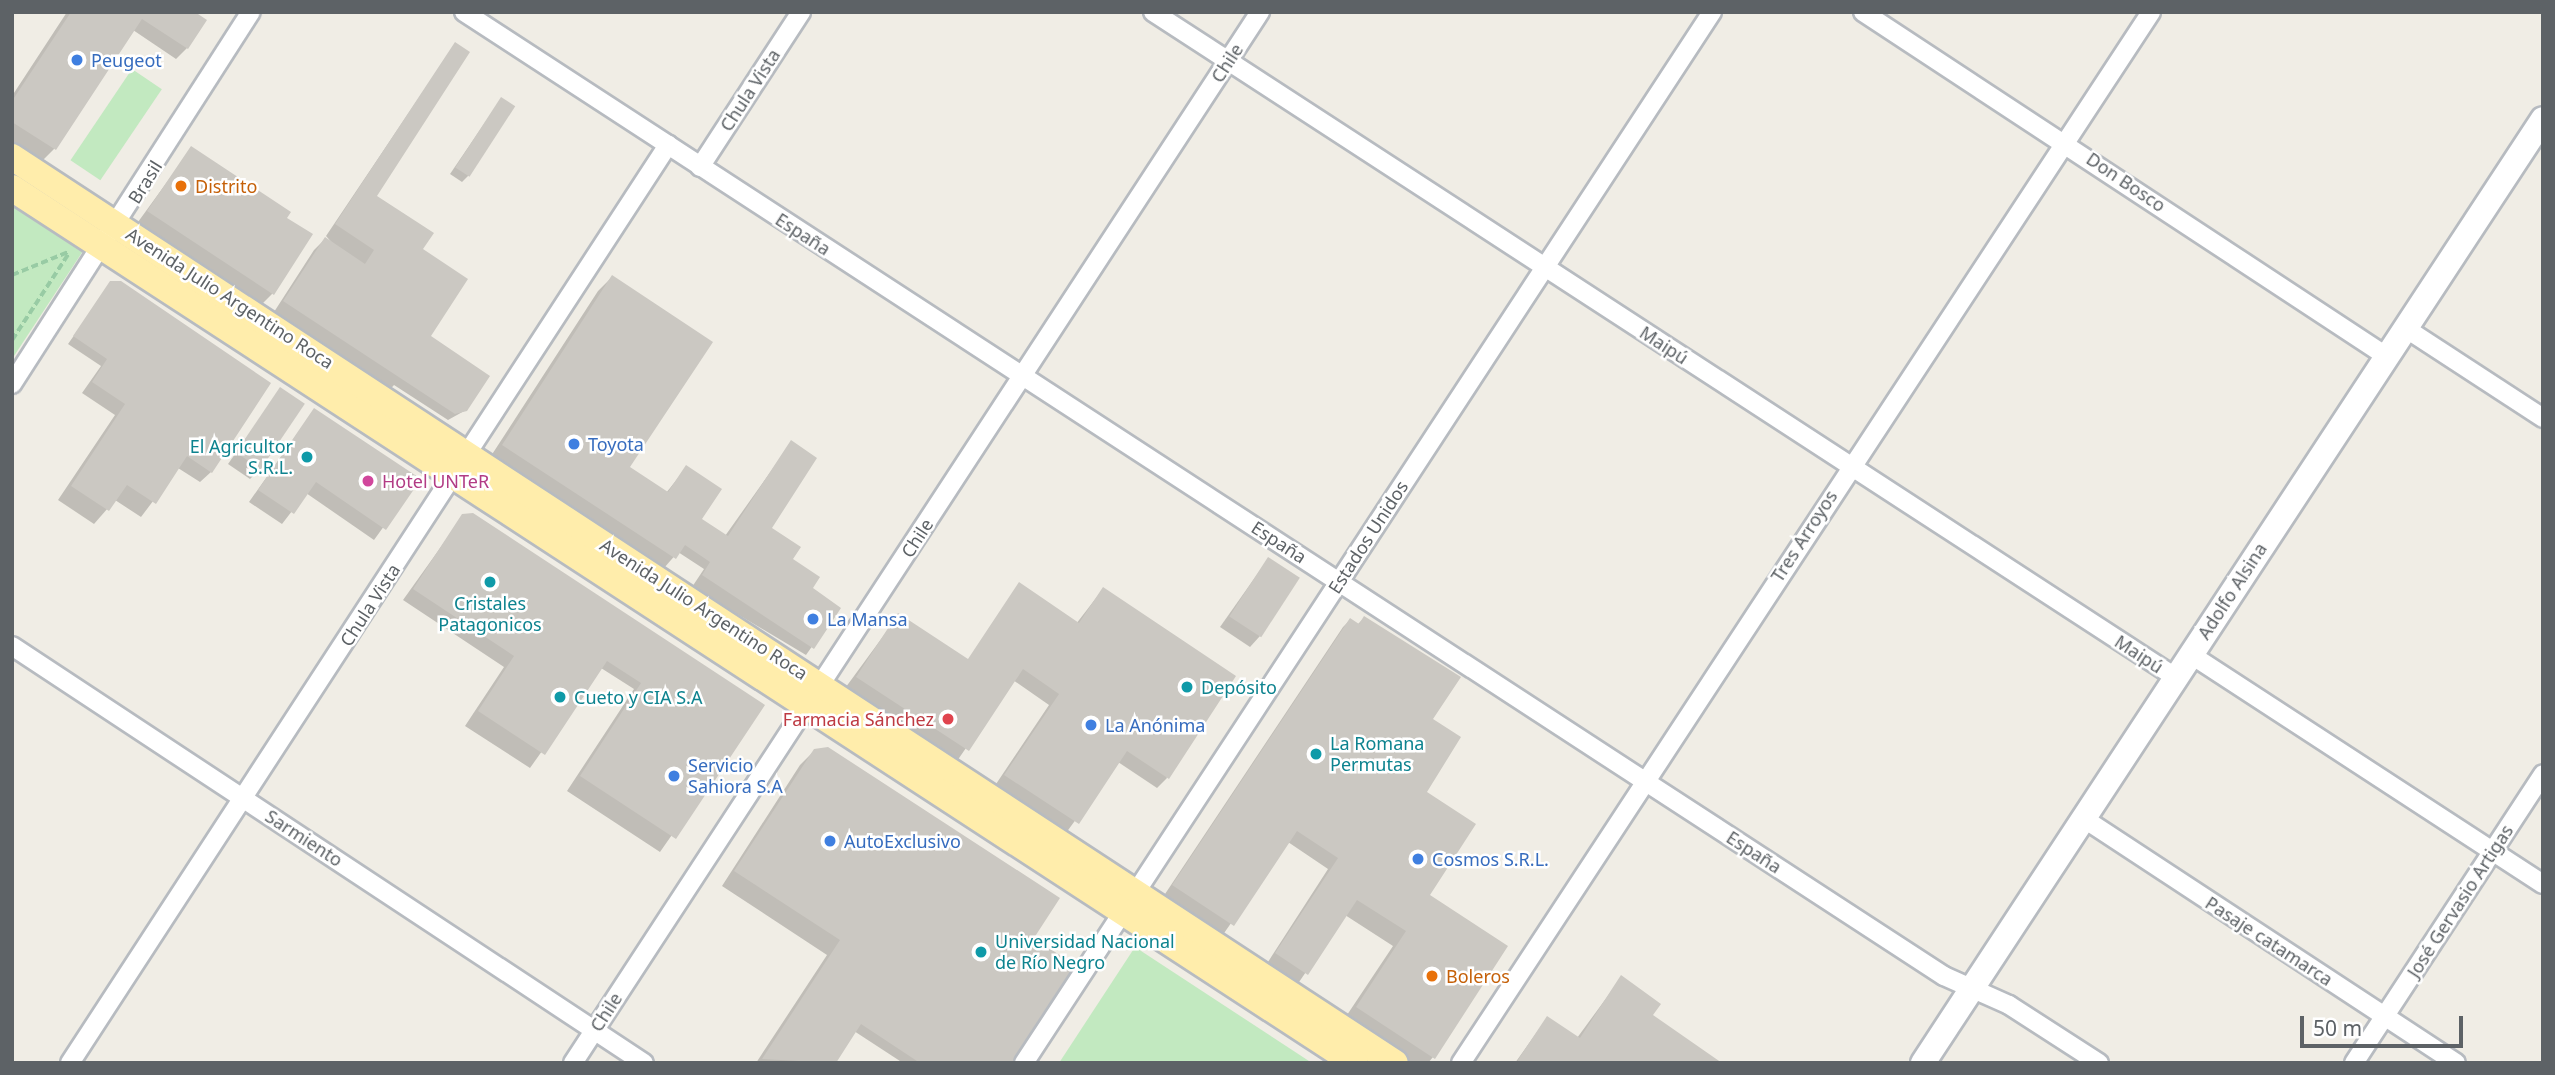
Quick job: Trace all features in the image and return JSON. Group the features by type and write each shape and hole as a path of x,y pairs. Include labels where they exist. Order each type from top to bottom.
{"main road":[{"name":"Adolfo Alsina","path":"1923,1063 2543,119"},
{"name":"Avenida Julio Argentino Roca","path":"12,157 118,224 461,465 813,696 1129,902 1395,1063"},
{"name":"Avenida Julio Argentino Roca","path":"12,188 103,247 461,465"},
{"name":"Avenida Julio Argentino Roca","path":"1129,902 1355,1063"}],"street":[{"name":"Brasil","path":"12,384 118,224 251,12"},
{"name":"España","path":"464,12 1944,976 2009,1005 2099,1063"},
{"name":"Chula Vista","path":"700,167 801,12"},
{"name":"Maipú","path":"1153,12 2175,677"},
{"name":"Chile","path":"573,1063 1260,12"},
{"name":"Estados Unidos","path":"1024,1063 1712,12"},
{"name":"Don Bosco","path":"1863,12 2066,141 2386,356"},
{"name":"Tres Arroyos","path":"1461,1063 1850,466 2151,12"},
{"name":"Chula Vista","path":"70,1063 668,145"},
{"path":"2405,328 2543,418"},
{"name":"Sarmiento","path":"12,646 644,1063"},
{"name":"Maipú","path":"2190,654 2543,884"},
{"name":"José Gervasio Artigas","path":"2354,1063 2543,774"},
{"name":"Pasaje catamarca","path":"2083,818 2456,1063"}],"path":[{"path":"12,275 70,251 12,340"}],"green space":[{"path":"132,69 162,89 100,180 70,160"},
{"path":"12,204 83,251 12,359"},
{"path":"1135,947 1312,1063 1059,1063"}],"building":[{"name":"Peugeot","path":"71,12 195,12 207,20 188,49 142,19 56,150 12,122 12,101"},
{"path":"455,42 470,52 377,196 434,233 423,249 468,279 431,336 490,376 467,411 455,414 283,301 325,237 365,264 374,250 335,224"},
{"path":"501,97 515,106 470,177 455,167"},
{"path":"191,146 291,212 287,218 313,234 274,295 147,211"},
{"path":"612,275 713,342 630,467 668,492 686,465 722,489 702,519 728,536 791,440 817,458 772,528 801,547 793,559 820,577 813,588 841,608 814,649 702,575 710,562 685,545 676,559 502,445"},
{"path":"110,281 121,281 271,383 212,473 187,456 156,504 127,485 109,511 71,486 125,404 92,382 107,359 73,336"},
{"path":"280,387 305,404 261,469 236,452"},
{"path":"314,408 421,479 386,530 316,482 294,514 258,490"},
{"path":"473,513 765,705 676,839 580,776 641,683 607,661 545,755 478,711 514,656 413,589 462,514"},
{"path":"1268,557 1300,578 1261,637 1229,617"},
{"path":"1019,582 1079,623 1103,587 1236,676 1169,779 1127,751 1079,824 1004,775 1059,694 1023,669 969,751 856,677 898,613 968,659"},
{"path":"1364,616 1461,677 1433,719 1461,737 1427,792 1476,824 1430,895 1508,946 1435,1059 1356,1007 1406,931 1357,900 1308,975 1275,953 1338,858 1297,831 1234,926 1172,885 1350,618 1359,624"},
{"path":"828,747 1060,898 1034,938 1076,966 1012,1063 920,1063 861,1024 836,1063 762,1059 840,940 734,871 814,749"},
{"path":"1621,975 1661,1004 1653,1015 1722,1063 1516,1063 1547,1016 1580,1038"}],"place":[{"name":"Peugeot","path":"77,60"},
{"name":"Distrito","path":"181,186"},
{"name":"Toyota","path":"574,444"},
{"name":"El Agricultor S.R.L.","path":"307,457"},
{"name":"Hotel UNTeR","path":"368,481"},
{"name":"Cristales Patagonicos","path":"490,582"},
{"name":"La Mansa","path":"813,619"},
{"name":"Depósito","path":"1187,687"},
{"name":"Cueto y CIA S.A","path":"560,697"},
{"name":"Farmacia Sánchez","path":"948,719"},
{"name":"La Anónima","path":"1091,725"},
{"name":"La Romana Permutas","path":"1316,754"},
{"name":"Servicio Sahiora S.A","path":"674,776"},
{"name":"AutoExclusivo","path":"830,841"},
{"name":"Cosmos S.R.L.","path":"1418,859"},
{"name":"Universidad Nacional de Río Negro","path":"981,952"},
{"name":"Boleros","path":"1432,976"}]}
